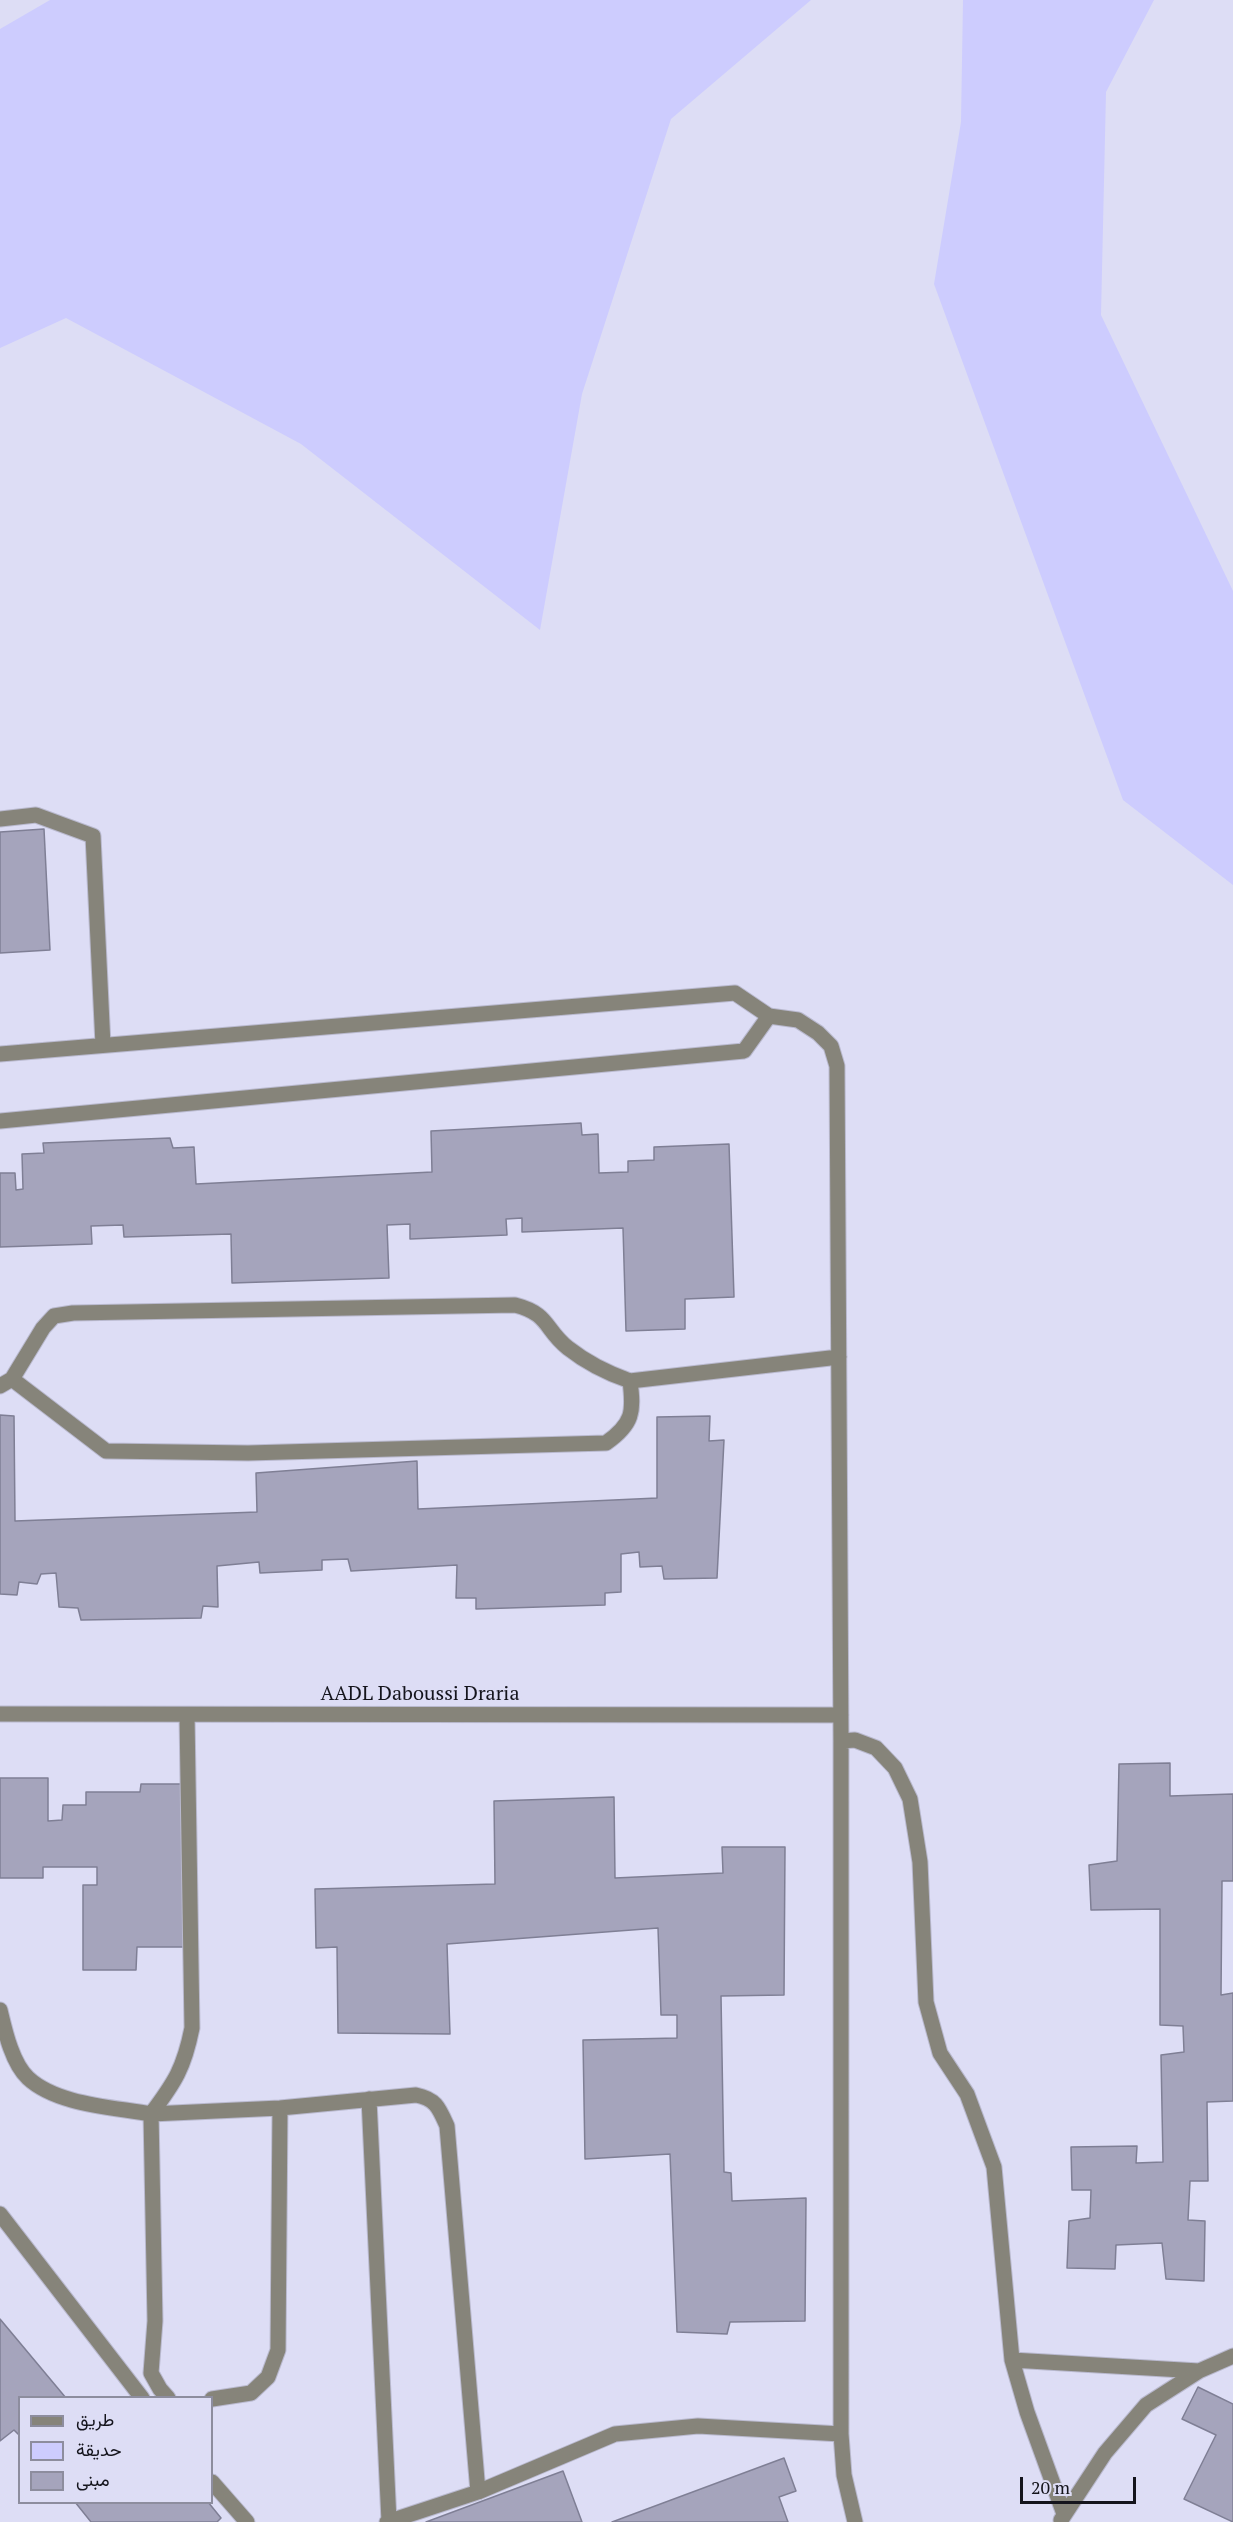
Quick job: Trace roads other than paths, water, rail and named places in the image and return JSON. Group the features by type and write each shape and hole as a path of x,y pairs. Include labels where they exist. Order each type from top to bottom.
{"street":[{"path":"0,819 36,815 93,836 103,1045"},
{"path":"0,1053 735,993 769,1016 798,1020 818,1033 831,1046 837,1066 841,1715 841,2434 844,2475 855,2522"},
{"path":"0,1121 744,1051 769,1016"},
{"path":"630,1381 634,1409 620,1434 606,1443 248,1453 106,1450 6,1383 43,1328 54,1316 73,1313 515,1305 532,1309 545,1319 566,1347 602,1371 630,1381 839,1358"},
{"name":"AADL Daboussi Draria","path":"0,1714 841,1715"},
{"path":"167,2396 160,2390 151,2373 155,2321 151,2114 174,2083 186,2058 192,2028 187,1716"},
{"path":"841,1741 855,1740 876,1748 895,1768 910,1799 920,1862 926,2002 940,2053 967,2094 994,2167 1012,2360 1062,2518"},
{"path":"0,2010 9,2047 27,2078 62,2098 151,2114 280,2108 416,2095 429,2097 437,2104 447,2126 478,2492"},
{"path":"369,2099 388,2522 478,2492 615,2434 698,2426 841,2434"},
{"path":"213,2399 251,2393 268,2377 278,2350 280,2108"},
{"path":"0,2214 141,2396"},
{"path":"1062,2518 1105,2453 1146,2405 1199,2371 1233,2356"},
{"path":"1012,2360 1199,2371"},
{"path":"131,2384 151,2373"},
{"path":"213,2482 247,2522"}]}
